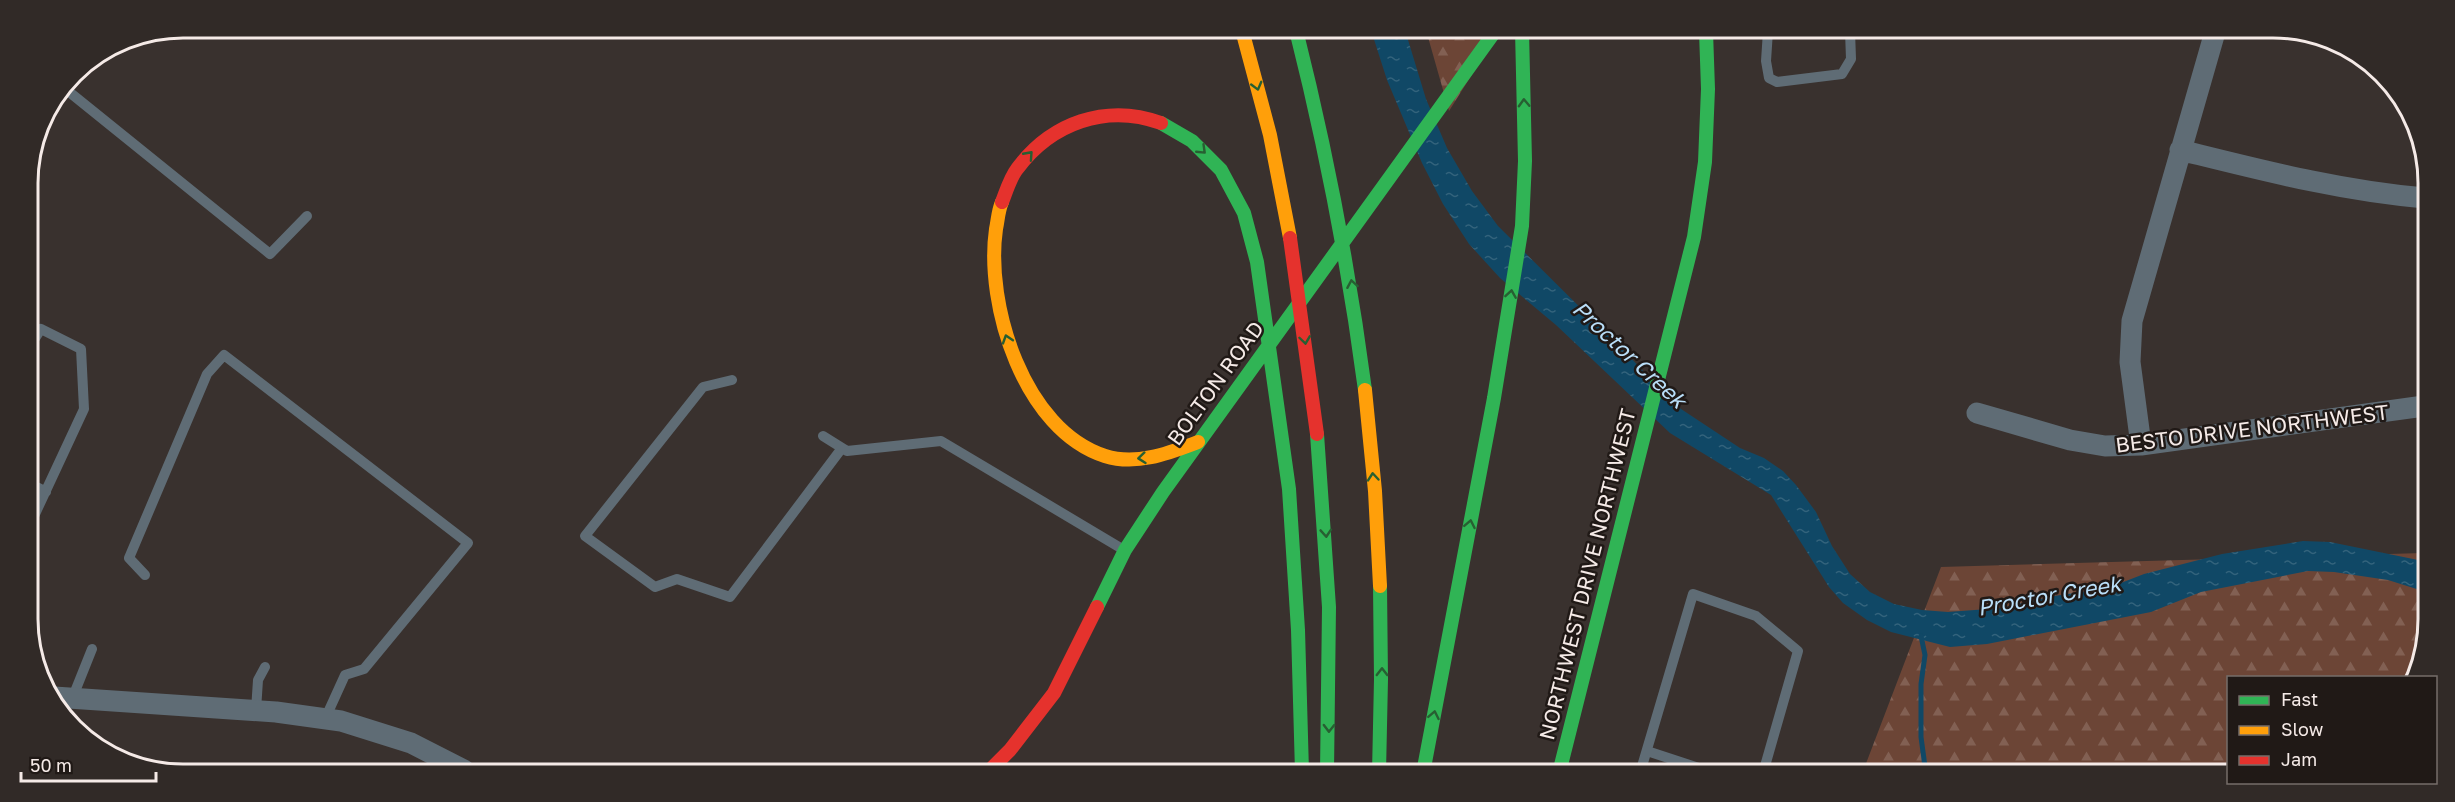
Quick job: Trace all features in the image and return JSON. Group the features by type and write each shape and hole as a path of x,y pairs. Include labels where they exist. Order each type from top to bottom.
{"main road":[{"path":"1244,38 1272,147 1295,264 1312,387 1328,560 1330,654 1327,764"},
{"path":"1298,38 1338,206 1364,373 1380,552 1382,652 1380,764"},
{"name":"BOLTON ROAD","path":"996,764 1010,750 1054,693 1125,550 1198,442 1490,38"},
{"path":"1425,764 1502,352 1522,226 1525,161 1522,38"},
{"name":"NORTHWEST DRIVE NORTHWEST","path":"1561,764 1694,237 1705,162 1708,89 1706,38"},
{"path":"1198,442 1159,455 1129,459 1106,456 1084,446 1062,430 1044,409 1022,375 1008,344 999,312 993,275 993,246 998,214 1006,189 1020,165 1042,142 1077,122 1100,116 1125,114 1173,127 1200,147 1221,170 1236,197 1249,231 1260,278 1289,488 1302,764"}],"street":[{"path":"2141,445 2130,362 2132,321 2213,38"},
{"path":"2180,150 2304,181 2377,194 2418,197"},
{"name":"BESTO DRIVE NORTHWEST","path":"1977,413 2070,440 2105,446 2141,445 2418,407"},
{"path":"63,698 256,710 341,721 411,743 452,764"}],"lane":[{"path":"1768,38 1766,61 1769,78 1777,82 1842,74 1851,59 1850,38"},
{"path":"70,92 270,254 307,216"},
{"path":"38,334 41,329 81,349 84,409 38,508"},
{"path":"145,575 129,558 207,374 224,356 468,543 364,669 345,675 325,719"},
{"path":"732,380 703,387 585,536 655,587 677,579 730,597 842,448"},
{"path":"823,436 847,451 942,441 1125,550"},
{"path":"38,488 46,492"},
{"path":"1643,764 1693,594 1756,616 1798,651 1766,764"},
{"path":"63,698 92,649"},
{"path":"256,710 258,680 265,666"},
{"path":"1647,751 1687,764"}],"green space":[{"path":"1428,38 1495,38 1449,111"},
{"path":"2418,553 2418,619 2413,657 2406,676 2227,676 2227,764 1866,764 1941,567"}],"water":[{"path":"1374,38 1407,38 1426,99 1447,148 1472,191 1498,226 1675,405 1740,448 1764,458 1783,471 1816,512 1832,546 1850,574 1870,592 1894,604 1922,610 1948,612 2001,608 2054,596 2108,588 2144,574 2222,554 2303,541 2330,542 2418,560 2418,589 2388,580 2334,572 2308,571 2201,592 2151,612 1987,644 1950,647 1891,632 1867,620 1843,603 1829,587 1771,495 1670,433 1556,325 1500,278 1469,244 1443,204 1422,163 1387,80"}],"waterway":[{"path":"1921,636 1925,655 1921,684 1921,737 1925,764"}],"traffic: fast":[{"path":"1298,38 1336,209 1365,390"},
{"path":"1097,607 1125,550 1163,492 1490,38"},
{"path":"1425,764 1494,398 1522,226 1525,161 1522,38"},
{"path":"1561,764 1694,237 1705,162 1708,89 1706,38"},
{"path":"1161,123 1192,141 1221,170 1244,213 1257,262 1289,489 1298,630 1302,764"},
{"path":"1317,434 1329,607 1327,764"},
{"path":"1379,764 1380,586"}],"traffic: slow":[{"path":"1244,38 1270,135 1290,238"},
{"path":"1002,202 996,229 994,260 997,293 1004,327 1016,361 1032,393 1052,420 1077,442 1105,456 1117,459 1153,457 1198,442"},
{"path":"1365,390 1375,491 1380,586"}],"traffic: jam":[{"path":"1002,202 1017,169 1031,153 1063,129 1081,121 1120,115 1140,117 1161,123"},
{"path":"1290,238 1317,434"},
{"path":"996,764 1010,750 1054,693 1097,607"}],"water label":[{"name":"Proctor Creek","path":"1630,354"},
{"name":"Proctor Creek","path":"2049,595"}]}
